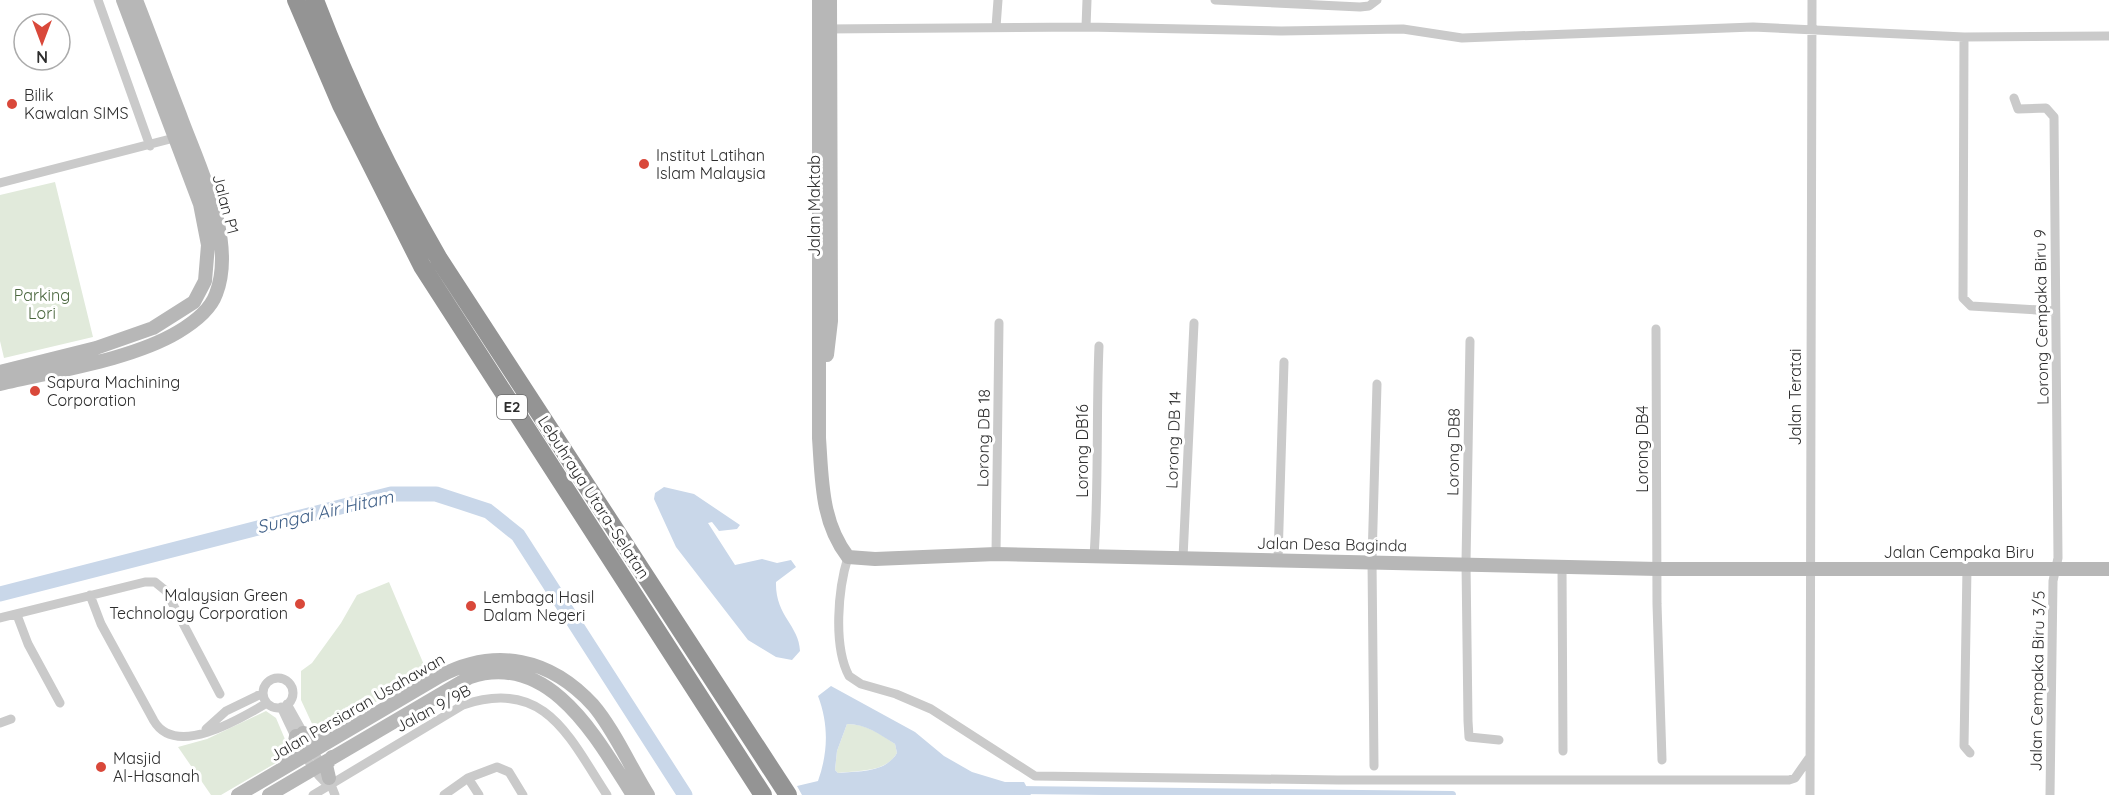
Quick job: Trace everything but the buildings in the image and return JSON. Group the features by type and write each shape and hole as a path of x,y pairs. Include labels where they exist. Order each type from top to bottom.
{"highway":[{"name":"Lebuhraya Utara–Selatan","path":"296,0 341,105 422,266 763,795"},
{"name":"Lebuhraya Utara–Selatan","path":"315,0 358,102 404,198 439,259 787,793"}],"street":[{"path":"98,0 150,146"},
{"name":"Jalan P1","path":"0,384 149,345 178,332 206,311 216,295 219,284 221,245 212,201 123,0"},
{"name":"Jalan P1","path":"0,372 130,337 183,311 201,292 207,270 207,230 181,135 136,0"},
{"name":"Jalan Maktab","path":"819,0 824,29 819,411 824,506 833,533 851,558"},
{"name":"Jalan Maktab","path":"824,29 830,0"},
{"path":"996,27 998,0"},
{"path":"1086,27 1088,0"},
{"path":"1215,0 1360,8 1376,1"},
{"name":"Jalan Teratai","path":"1810,795 1812,0"},
{"path":"824,29 1086,27 1281,31 1415,30 1462,38 1728,27 1964,37 2109,36"},
{"path":"1964,37 1963,298 1971,306 2055,311"},
{"name":"Lorong Cempaka Biru 9","path":"2014,98 2018,109 2046,108 2054,117 2055,311 2058,393 2058,558 2055,568"},
{"path":"0,183 150,146 181,135"},
{"name":"Lorong DB 18","path":"996,554 999,323"},
{"name":"Lorong DB 14","path":"1183,558 1194,323"},
{"name":"Lorong DB4","path":"1656,329 1662,760"},
{"name":"Lorong DB8","path":"1470,340 1466,563 1470,738 1499,740"},
{"name":"Lorong DB16","path":"1094,556 1099,486 1096,412 1099,345"},
{"path":"1278,559 1284,362"},
{"path":"1374,766 1372,560 1377,384"},
{"name":"Jalan Desa Baginda","path":"851,558 996,554 1372,560 1658,568 1809,568"},
{"path":"851,558 841,580 839,603 843,651 849,676 861,684 896,694 931,709 1035,776 1338,780 1789,780 1795,778 1809,758"},
{"path":"1562,566 1563,751"},
{"name":"Jalan Cempaka Biru","path":"1809,568 2109,569"},
{"path":"1967,568 1964,746 1970,753"},
{"name":"Jalan Cempaka Biru 3/5","path":"2050,795 2055,568"},
{"path":"0,618 90,595 155,582 166,591 220,694"},
{"path":"90,595 101,624 158,728 172,737 202,733 232,723 267,703 284,706"},
{"path":"17,615 28,644 60,703"},
{"name":"Jalan Persiaran Usahawan","path":"269,795 311,762 339,736 460,666 484,660 526,662 552,672 574,686 594,707 648,795"},
{"name":"Jalan Persiaran Usahawan","path":"238,795 284,769 333,756 470,677 510,674 545,687 566,701 583,719 633,795"},
{"path":"202,733 226,711 263,693 271,679 285,680 293,693 284,706"},
{"path":"263,693 267,703"},
{"name":"Jalan 9/9B","path":"325,785 463,705 483,698 504,697 524,699 551,715 564,729 607,795"},
{"path":"284,706 300,734 311,762 325,785"},
{"path":"0,723 11,719"},
{"path":"300,734 318,738 339,736"},
{"path":"284,769 300,734"},
{"path":"325,785 326,765 333,756"},
{"path":"311,762 311,772 335,795"},
{"path":"444,795 468,778 490,768 504,769 509,772 523,795"},
{"path":"468,778 479,795"}],"green space":[{"name":"Parking Lori","path":"55,182 93,337 4,358 0,341 0,195"},
{"path":"389,582 427,672 331,728 314,728 301,700 301,671 312,663 341,623 357,595"},
{"path":"266,711 276,718 287,744 281,760 221,795 211,795 178,747 207,739"},
{"path":"847,724 866,727 878,733 895,744 897,753 886,764 879,767 838,773 835,770 837,751"}],"water":[{"path":"664,487 694,494 740,525 737,529 719,531 712,522 708,523 735,565 762,559 777,563 791,560 796,567 776,582 779,603 799,642 800,651 792,660 776,657 748,640 676,547 654,499 655,493"},
{"path":"831,686 915,732 944,756 972,772 1005,782 1024,782 1031,795 802,795 797,786 818,781 824,760 825,728 818,696","holes":["847,724 872,730 895,744 897,753 892,760 879,768 838,773 835,770 837,751"]}],"waterway":[{"name":"Sungai Air Hitam","path":"0,594 391,494 436,494 488,511 518,535 685,795"},
{"path":"1018,790 1452,795"}],"place":[{"name":"Bilik Kawalan SIMS","path":"12,104"},
{"name":"Institut Latihan Islam Malaysia","path":"644,164"},
{"name":"Sapura Machining Corporation","path":"35,391"},
{"name":"Malaysian Green Technology Corporation","path":"300,604"},
{"name":"Lembaga Hasil Dalam Negeri","path":"471,606"},
{"name":"Masjid Al-Hasanah","path":"101,767"}]}
